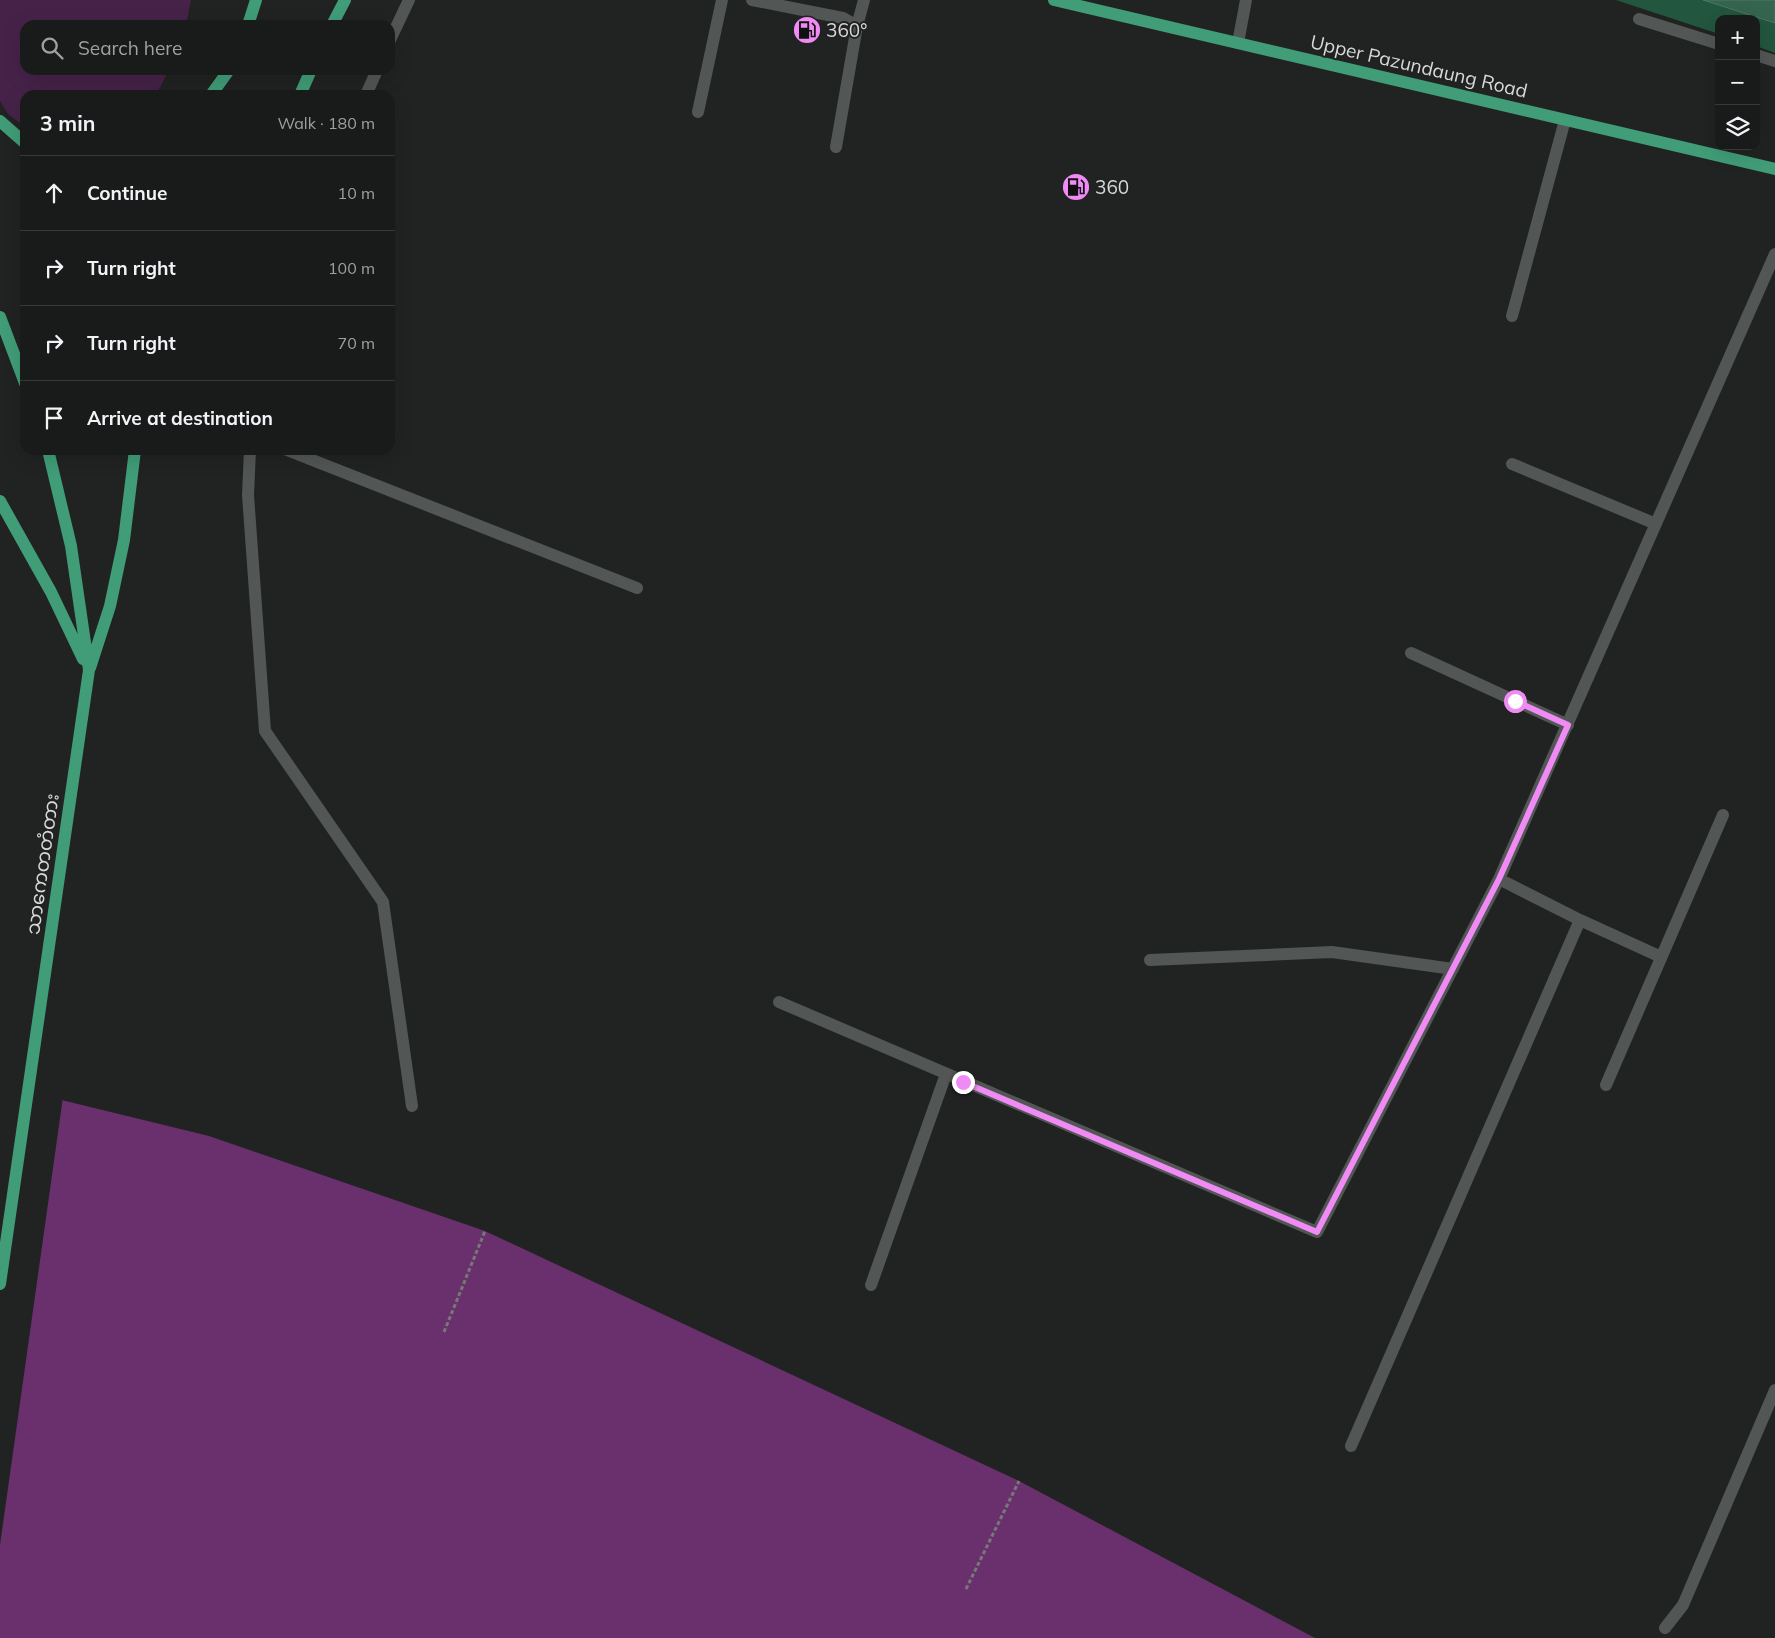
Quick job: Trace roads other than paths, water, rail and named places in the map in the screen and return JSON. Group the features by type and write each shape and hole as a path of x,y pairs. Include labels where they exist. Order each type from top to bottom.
{"main road":[{"path":"250,20 256,0"},
{"path":"334,20 344,0"},
{"name":"Upper Pazundaung Road","path":"1054,0 1775,169"},
{"path":"215,90 226,75"},
{"path":"302,90 309,75"},
{"path":"0,121 20,139"},
{"path":"0,317 20,370"},
{"name":"သာကေတတံတား","path":"0,1284 89,670 71,546 49,455"},
{"path":"89,670 110,606 116,578 124,540 134,455"},
{"path":"0,501 51,592 89,670"}],"lane":[{"path":"395,29 409,0"},
{"path":"698,112 722,0"},
{"path":"752,0 843,18 856,26"},
{"path":"836,147 856,26 864,0"},
{"path":"1238,43 1246,0"},
{"path":"1639,19 1715,43"},
{"path":"1760,56 1775,61"},
{"path":"368,90 375,75"},
{"path":"1512,316 1565,120"},
{"path":"779,1002 1317,1232 1499,879 1775,254"},
{"path":"250,455 248,495 265,731 383,902 412,1106"},
{"path":"300,455 637,588"},
{"path":"1512,464 1656,524"},
{"path":"1411,653 1568,725"},
{"path":"1606,1085 1723,815"},
{"path":"1499,879 1580,920 1662,957"},
{"path":"1351,1446 1580,920"},
{"path":"1150,960 1332,952 1453,969"},
{"path":"871,1285 946,1074"},
{"path":"1665,1628 1683,1605 1775,1390"}],"place":[{"name":"360°","path":"807,30"},
{"name":"360","path":"1076,187"}]}
